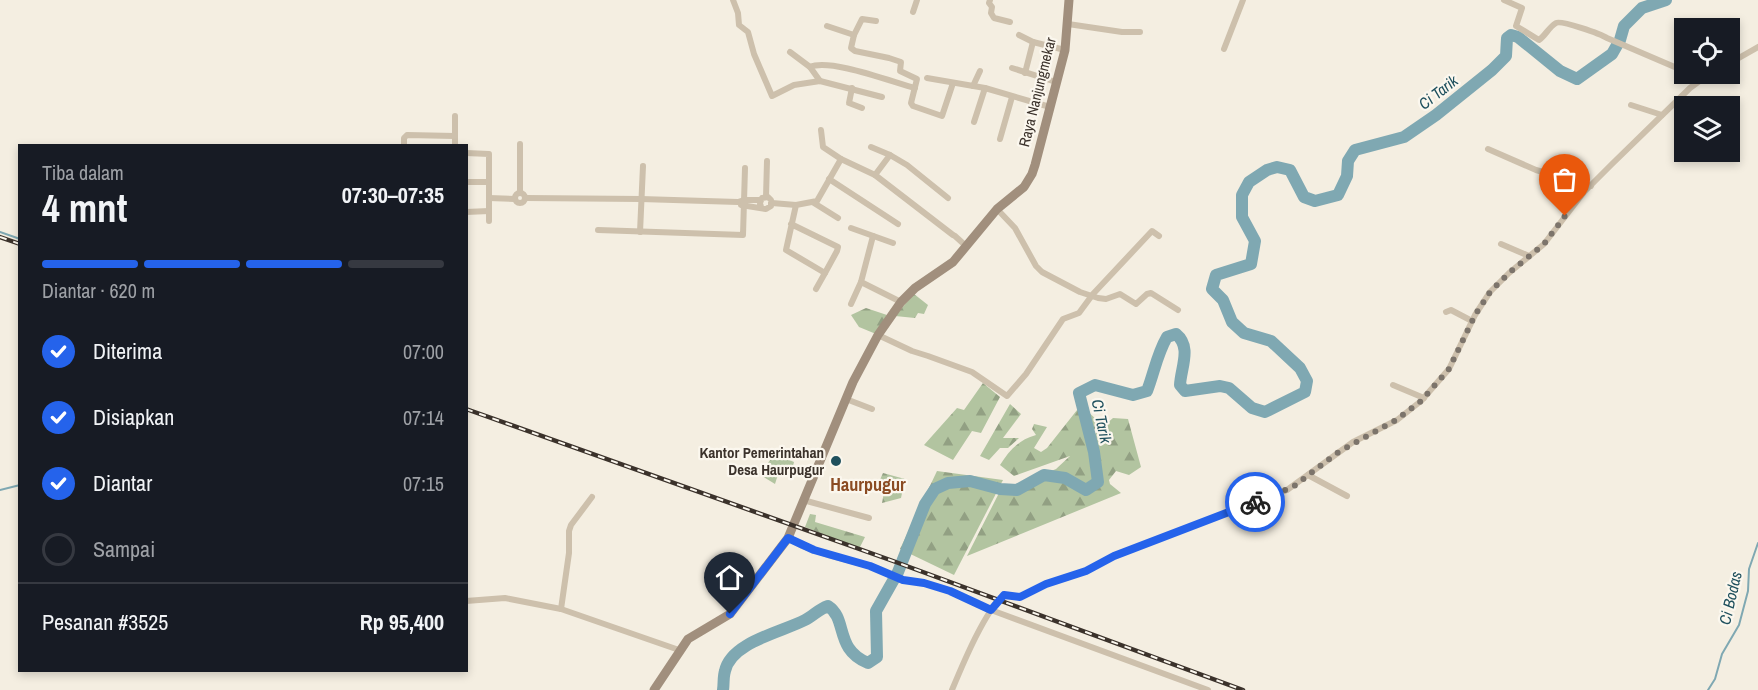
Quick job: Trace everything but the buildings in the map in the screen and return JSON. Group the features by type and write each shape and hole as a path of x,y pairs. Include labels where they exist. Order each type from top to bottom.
{"main road":[{"name":"Raya Nanjungmekar","path":"997,209 1024,188 1032,174 1065,50 1069,0"},
{"path":"654,690 688,639 730,614 788,538 846,399 878,335 901,302 915,288 953,262 997,209"}],"street":[{"path":"733,0 738,13 739,25 748,32 770,94 775,96 794,85 820,81 882,97"},
{"path":"914,12 916,0"},
{"path":"990,0 991,13 994,18 1010,22"},
{"path":"1224,49 1243,0"},
{"path":"1504,0 1522,8 1516,26 1538,40 1542,39 1556,23 1562,21 1576,28 1598,32 1674,67"},
{"path":"876,21 862,19 854,35 851,48 901,62 900,71 917,79 911,105 942,116 953,83"},
{"path":"1068,24 1122,32 1140,32"},
{"path":"827,26 854,35"},
{"path":"1019,36 1065,50"},
{"path":"1025,73 1033,42"},
{"path":"1740,57 1758,47"},
{"path":"790,52 810,67 820,81"},
{"path":"810,67 819,65 867,73 915,88"},
{"path":"1011,68 1056,82"},
{"path":"973,86 980,71"},
{"path":"905,86 909,75"},
{"path":"927,78 985,88 1050,107"},
{"path":"952,690 991,610 1004,595 1020,597 1046,584 1086,571 1114,556 1287,490 1353,442 1396,420 1424,398 1449,369 1472,321 1490,292 1550,237 1580,197 1696,84"},
{"path":"852,88 849,103 862,108"},
{"path":"974,122 985,88"},
{"path":"1000,139 1012,97"},
{"path":"1631,105 1662,115"},
{"path":"455,116 455,144"},
{"path":"821,130 825,149 875,175 966,246"},
{"path":"404,144 404,138 407,135 455,136"},
{"path":"520,144 520,197"},
{"path":"871,147 907,165 948,198"},
{"path":"1488,149 1536,170 1591,186"},
{"path":"468,153 489,154 489,221"},
{"path":"875,175 890,155"},
{"path":"489,198 641,199 742,203 770,199 772,203 796,205 814,203 819,199 841,159"},
{"path":"767,161 762,201 768,209 772,203"},
{"path":"640,232 643,165"},
{"path":"598,230 740,236 743,233 742,203 745,168"},
{"path":"830,179 898,224"},
{"path":"468,182 489,182"},
{"path":"814,203 838,218"},
{"path":"796,205 786,252 825,273"},
{"path":"997,209 1015,228 1038,269 1061,283 1102,299 1120,294 1136,304 1150,293 1178,310"},
{"path":"468,212 489,211"},
{"path":"791,224 838,247 816,289"},
{"path":"851,228 893,243"},
{"path":"878,335 912,351 972,372 1007,396 1026,374 1064,319 1079,313 1091,296 1152,231 1159,236"},
{"path":"851,304 861,282 873,236"},
{"path":"1501,244 1529,256"},
{"path":"861,282 901,302"},
{"path":"1446,312 1451,310 1472,321"},
{"path":"1393,385 1424,398"},
{"path":"846,399 872,410"},
{"path":"1308,476 1347,496"},
{"path":"561,609 569,553 569,531 592,497"},
{"path":"803,500 869,518"},
{"path":"788,538 814,550 888,573 903,580 924,583 950,591 991,610 1208,690"},
{"path":"468,601 504,598 561,609 679,650"}],"green space":[{"path":"914,294 928,305 924,314 918,313 915,318 895,316"},
{"path":"866,308 887,315 876,334 859,327 851,315"},
{"path":"983,383 1000,397 981,433 972,431 953,460 924,445 957,408 964,410"},
{"path":"1010,404 1021,414 1003,438 1019,438 1008,448 1000,448 989,460 980,456"},
{"path":"1081,405 1099,422 1087,441 1113,418 1128,419 1141,467 1129,475 1116,471 1109,480 1110,484 1121,493 967,556 999,493 1056,469 1070,456 1014,476 1000,465 1007,455 1019,443 1036,435 1032,429 1034,424 1047,427 1034,448 1041,452 1047,448"},
{"path":"775,454 794,462 792,471 780,468 775,484 759,474"},
{"path":"937,471 1003,480 954,575 900,549"},
{"path":"883,473 905,479 901,498 882,503 885,487 878,484"},
{"path":"810,514 816,515 815,522 865,537 859,549 805,527"}],"waterway":[{"name":"Ci Tarik","path":"723,690 725,671 729,661 737,652 759,639 805,620 828,606 838,618 850,650 868,663 877,657 876,611 898,572 925,504 935,489 948,483 970,481 1000,489 1017,490 1044,475 1065,478 1086,490 1098,482 1094,452 1079,393 1095,385 1133,395 1147,391 1167,337 1176,334 1184,345 1180,385 1185,391 1220,386 1229,388 1252,408 1265,412 1305,392 1307,381 1300,368 1271,341 1244,333 1232,322 1223,300 1212,289 1216,275 1251,264 1255,241 1242,217 1242,195 1249,182 1267,170 1277,167 1290,170 1304,197 1315,201 1338,195 1347,176 1348,161 1355,150 1404,137 1436,115 1506,56 1507,38 1511,35 1518,37 1560,71 1577,79 1612,54 1620,40 1624,26 1642,8 1666,0"},
{"path":"0,232 18,238"},
{"path":"0,490 18,486"},
{"name":"Ci Bodas","path":"1708,690 1715,679 1722,654 1739,625 1748,591 1749,569 1758,543"}],"railway":[{"path":"0,237 18,243"},
{"path":"468,410 893,561 1243,690"}],"way so far":[{"path":"1255,502 1293,487 1337,453 1396,420 1421,401 1449,369 1475,315 1490,292 1544,244 1565,216"}],"place":[{"name":"Kantor Pemerintahan Desa Haurpugur","path":"836,461"}],"district":[{"name":"Haurpugur","path":"868,484"}],"route":[{"path":"730,614 788,538 802,546 870,566 903,580 924,583 950,591 991,610 1004,595 1020,597 1046,584 1086,571 1114,556 1255,502"}]}
